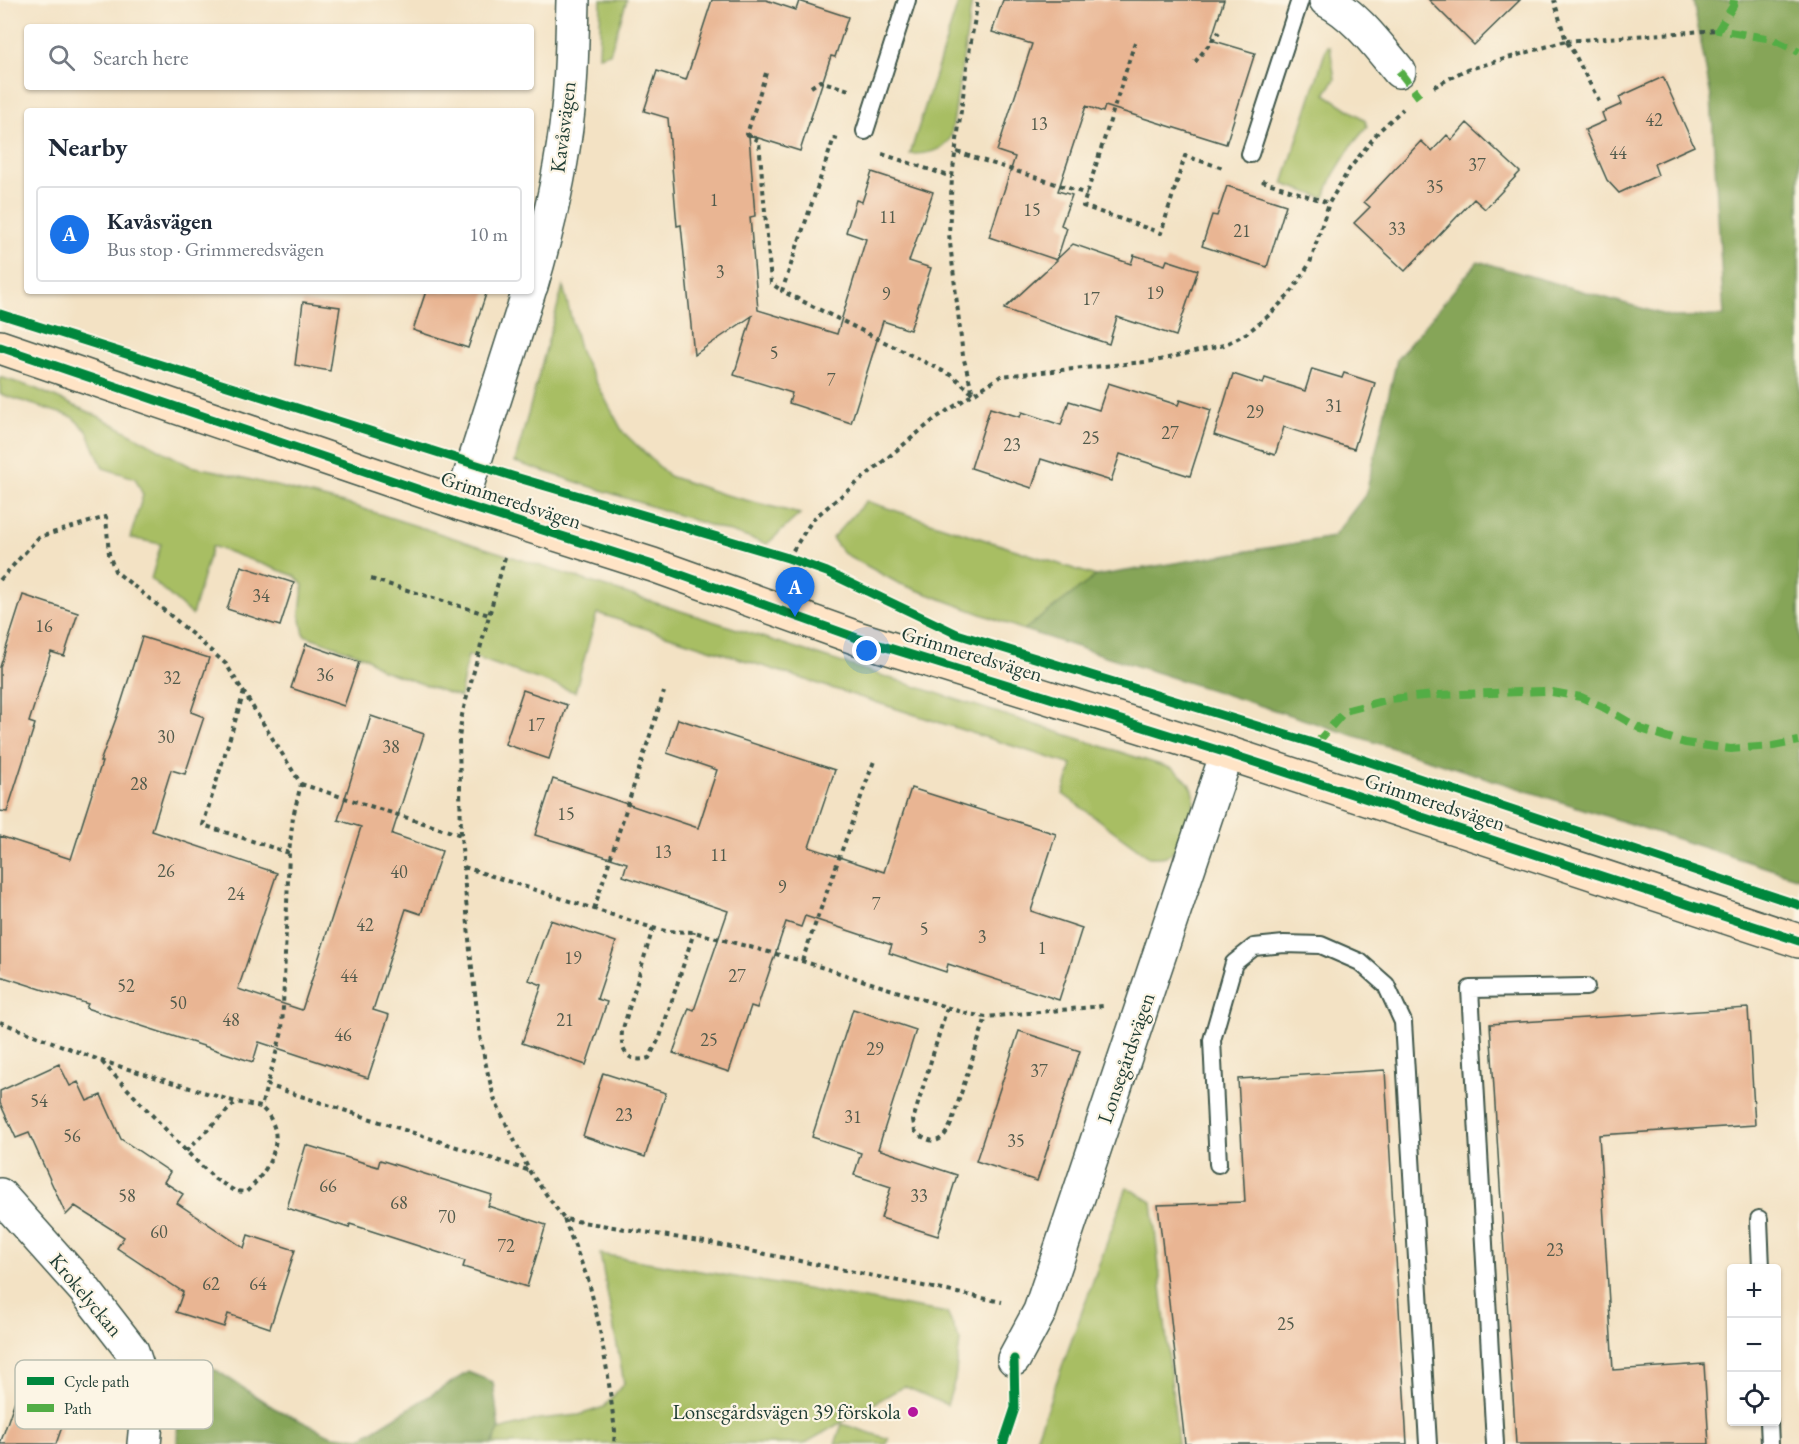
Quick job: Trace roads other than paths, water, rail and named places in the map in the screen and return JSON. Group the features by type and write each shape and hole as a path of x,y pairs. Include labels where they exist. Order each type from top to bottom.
{"street":[{"name":"Kavåsvägen","path":"534,276 544,241 566,130 573,0"},
{"path":"1326,0 1339,6 1399,71"},
{"path":"461,504 529,294"},
{"name":"Grimmeredsvägen","path":"0,347 461,504 652,565 857,638 1227,753 1799,941"},
{"name":"Lonsegårdsvägen","path":"1014,1359 1041,1311 1227,753"},
{"name":"Krokelyckan","path":"0,1195 84,1289 132,1351 135,1360"},
{"name":"Krokelyckan","path":"144,1444 145,1429"}],"lane":[{"path":"865,131 907,0"},
{"path":"1250,154 1300,0"},
{"path":"1218,1164 1212,1040 1234,963 1254,947 1284,944 1321,945 1360,962 1386,985 1403,1022 1428,1444"},
{"path":"1495,1444 1470,989 1586,987"},
{"path":"1759,1219 1761,1264"},
{"path":"1769,1426 1770,1444"}],"place":[{"name":"Kavåsvägen","path":"795,617"},
{"name":"Lonsegårdsvägen 39 förskola","path":"913,1412"}]}
